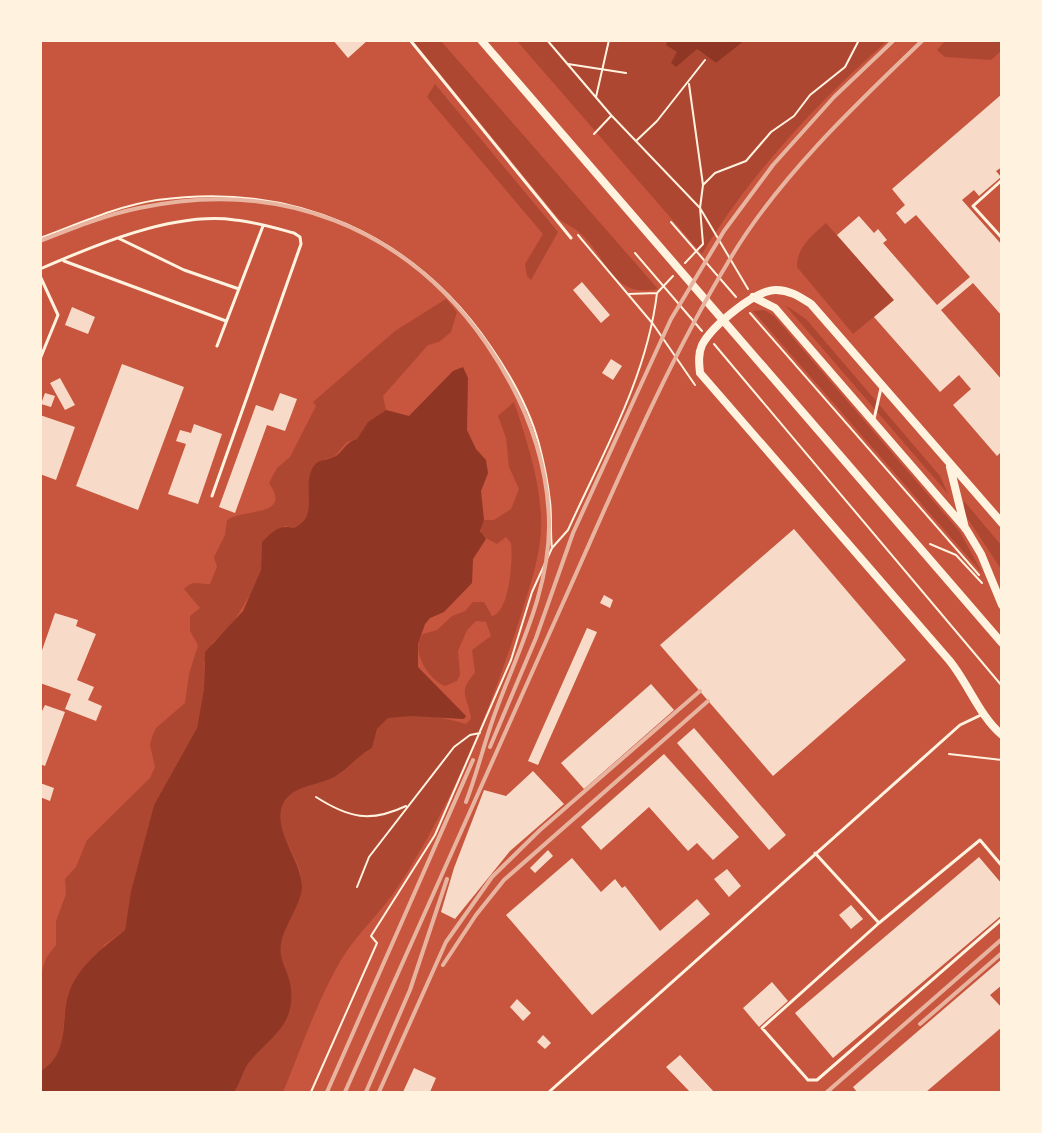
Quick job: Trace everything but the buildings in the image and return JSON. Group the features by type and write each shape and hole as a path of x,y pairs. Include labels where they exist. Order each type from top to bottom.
{"main road":[{"path":"481,40 1002,643"}],"street":[{"path":"1002,523 811,304 799,296 785,290 774,290 753,297 713,331 703,343 699,353 700,373 949,660 1002,735"},
{"path":"753,297 775,308 966,529 981,554 1002,605"},
{"path":"949,463 966,529"}],"lane":[{"path":"410,40 571,238"},
{"path":"1002,180 973,206 1002,238"},
{"path":"40,269 118,238 181,222 233,219 294,232 300,237 301,244 212,496"},
{"path":"217,346 263,226"},
{"path":"118,238 184,270 239,289"},
{"path":"62,260 226,321"},
{"path":"40,276 58,315 40,359"},
{"path":"873,421 881,386"},
{"path":"549,1092 960,724 985,714"},
{"path":"1002,866 980,840 879,923 762,1028 808,1080 817,1080 1002,919"},
{"path":"815,853 879,923"}],"path":[{"path":"547,40 611,115 700,208 753,297"},
{"path":"596,97 609,40"},
{"path":"703,185 715,173 746,161 771,132 794,116 810,94 844,67 859,40"},
{"path":"636,141 688,84 705,60"},
{"path":"568,64 626,73"},
{"path":"688,84 703,185 700,208"},
{"path":"594,134 611,115"},
{"path":"40,238 103,214 156,200 211,196 249,197 279,202 335,217 363,230 413,262 443,287 472,320 505,368 538,443 551,504 552,548"},
{"path":"670,222 737,298"},
{"path":"577,233 653,324 695,385"},
{"path":"634,253 732,365 1002,686"},
{"path":"311,1092 377,943 371,936 435,835 511,660 532,591 552,548 568,530 638,375 653,324 657,293"},
{"path":"744,306 984,581"},
{"path":"927,542 956,555 986,587 997,593"},
{"path":"357,887 369,857 454,747 470,735 480,733"},
{"path":"949,754 1002,760"},
{"path":"316,797 331,807 372,818 387,815 409,804"}],"shaded area":[{"path":"667,40 744,41 716,63 697,49 676,67 671,63 677,52 666,45"},
{"path":"413,41 441,41 658,289 630,288 612,274 589,242 579,232 559,219"},
{"path":"517,41 667,41 667,46 697,49 716,63 744,41 887,41 861,64 787,140 741,196 702,254"},
{"path":"945,41 1001,41 1001,51 991,60 945,57 937,50"},
{"path":"435,84 558,232 531,280 527,276 525,264 543,234 427,97"},
{"path":"826,223 894,300 853,334 797,267 802,247"},
{"path":"446,299 457,312 451,332 439,342 428,345 383,396 386,410 368,422 357,439 347,442 334,457 325,459 312,469 309,510 301,523 294,528 285,526 262,542 261,570 253,590 231,626 212,643 204,663 204,689 197,728 154,805 131,891 125,930 104,945 65,1012 61,1051 50,1066 41,1071 41,974 46,958 56,945 56,921 66,894 65,879 76,867 87,840 150,778 155,767 150,745 156,728 185,703 189,674 198,645 190,631 190,616 200,608 184,589 193,583 210,584 217,567 214,557 225,535 227,520 264,510 275,501 275,494 269,483 277,468 290,457 316,406 313,402 395,331"},
{"path":"785,305 806,319 940,476 948,494"},
{"path":"764,310 774,316 960,532 982,573 753,311"},
{"path":"463,367 468,378 467,430 476,449 486,460 488,473 481,491 484,520 480,531 486,539 473,559 472,583 444,612 430,618 425,624 418,644 418,667 466,716 464,719 411,716 388,718 377,729 372,748 336,776 301,788 284,802 281,812 283,832 297,865 302,885 300,899 281,944 281,956 290,982 291,1001 289,1012 280,1029 248,1064 234,1092 41,1092 41,1071 58,1053 68,995 73,983 90,961 125,930 131,891 154,805 197,728 204,689 205,652 243,611 261,570 262,542 280,528 294,528 302,523 308,509 309,477 314,465 336,456 357,439 368,422 386,410 409,416 453,371"},
{"path":"514,402 538,487 541,516 540,542 520,618 483,721 453,789 418,854 392,895 355,940 332,976 283,1092 234,1092 254,1055 283,1020 291,999 291,987 281,959 280,948 302,884 301,874 280,822 280,812 284,802 301,788 329,779 345,770 372,748 377,729 388,718 428,716 466,724 471,719 465,691 469,680 475,673 472,650 491,636 486,622 476,621 467,630 458,651 460,675 457,681 445,686 427,671 418,648 423,634 437,630 452,616 465,611 473,602 484,602 492,616 503,605 511,572 511,543 506,537 497,544 482,536 480,526 484,520 494,520 511,509 519,489 509,467 506,438 498,416"},
{"path":"964,501 1001,545 1001,569 964,513"}],"railway":[{"path":"490,747 536,638 573,533 671,319 724,231 773,165 834,97 894,40"},
{"path":"345,1092 621,472 683,342 706,300 749,229 794,171 845,116 923,40"},
{"path":"40,241 89,222 126,211 190,200 240,200 289,207 334,220 377,241 417,268 454,302 486,343 522,406 538,451 548,499 548,547 532,618 493,720 466,802"},
{"path":"379,1092 446,942 492,877 540,830 700,691"},
{"path":"443,965 476,915 504,880 708,701"},
{"path":"327,1092 473,760"},
{"path":"366,1092 410,990 447,879"},
{"path":"827,1092 1002,939"},
{"path":"920,1024 1002,953"}]}
